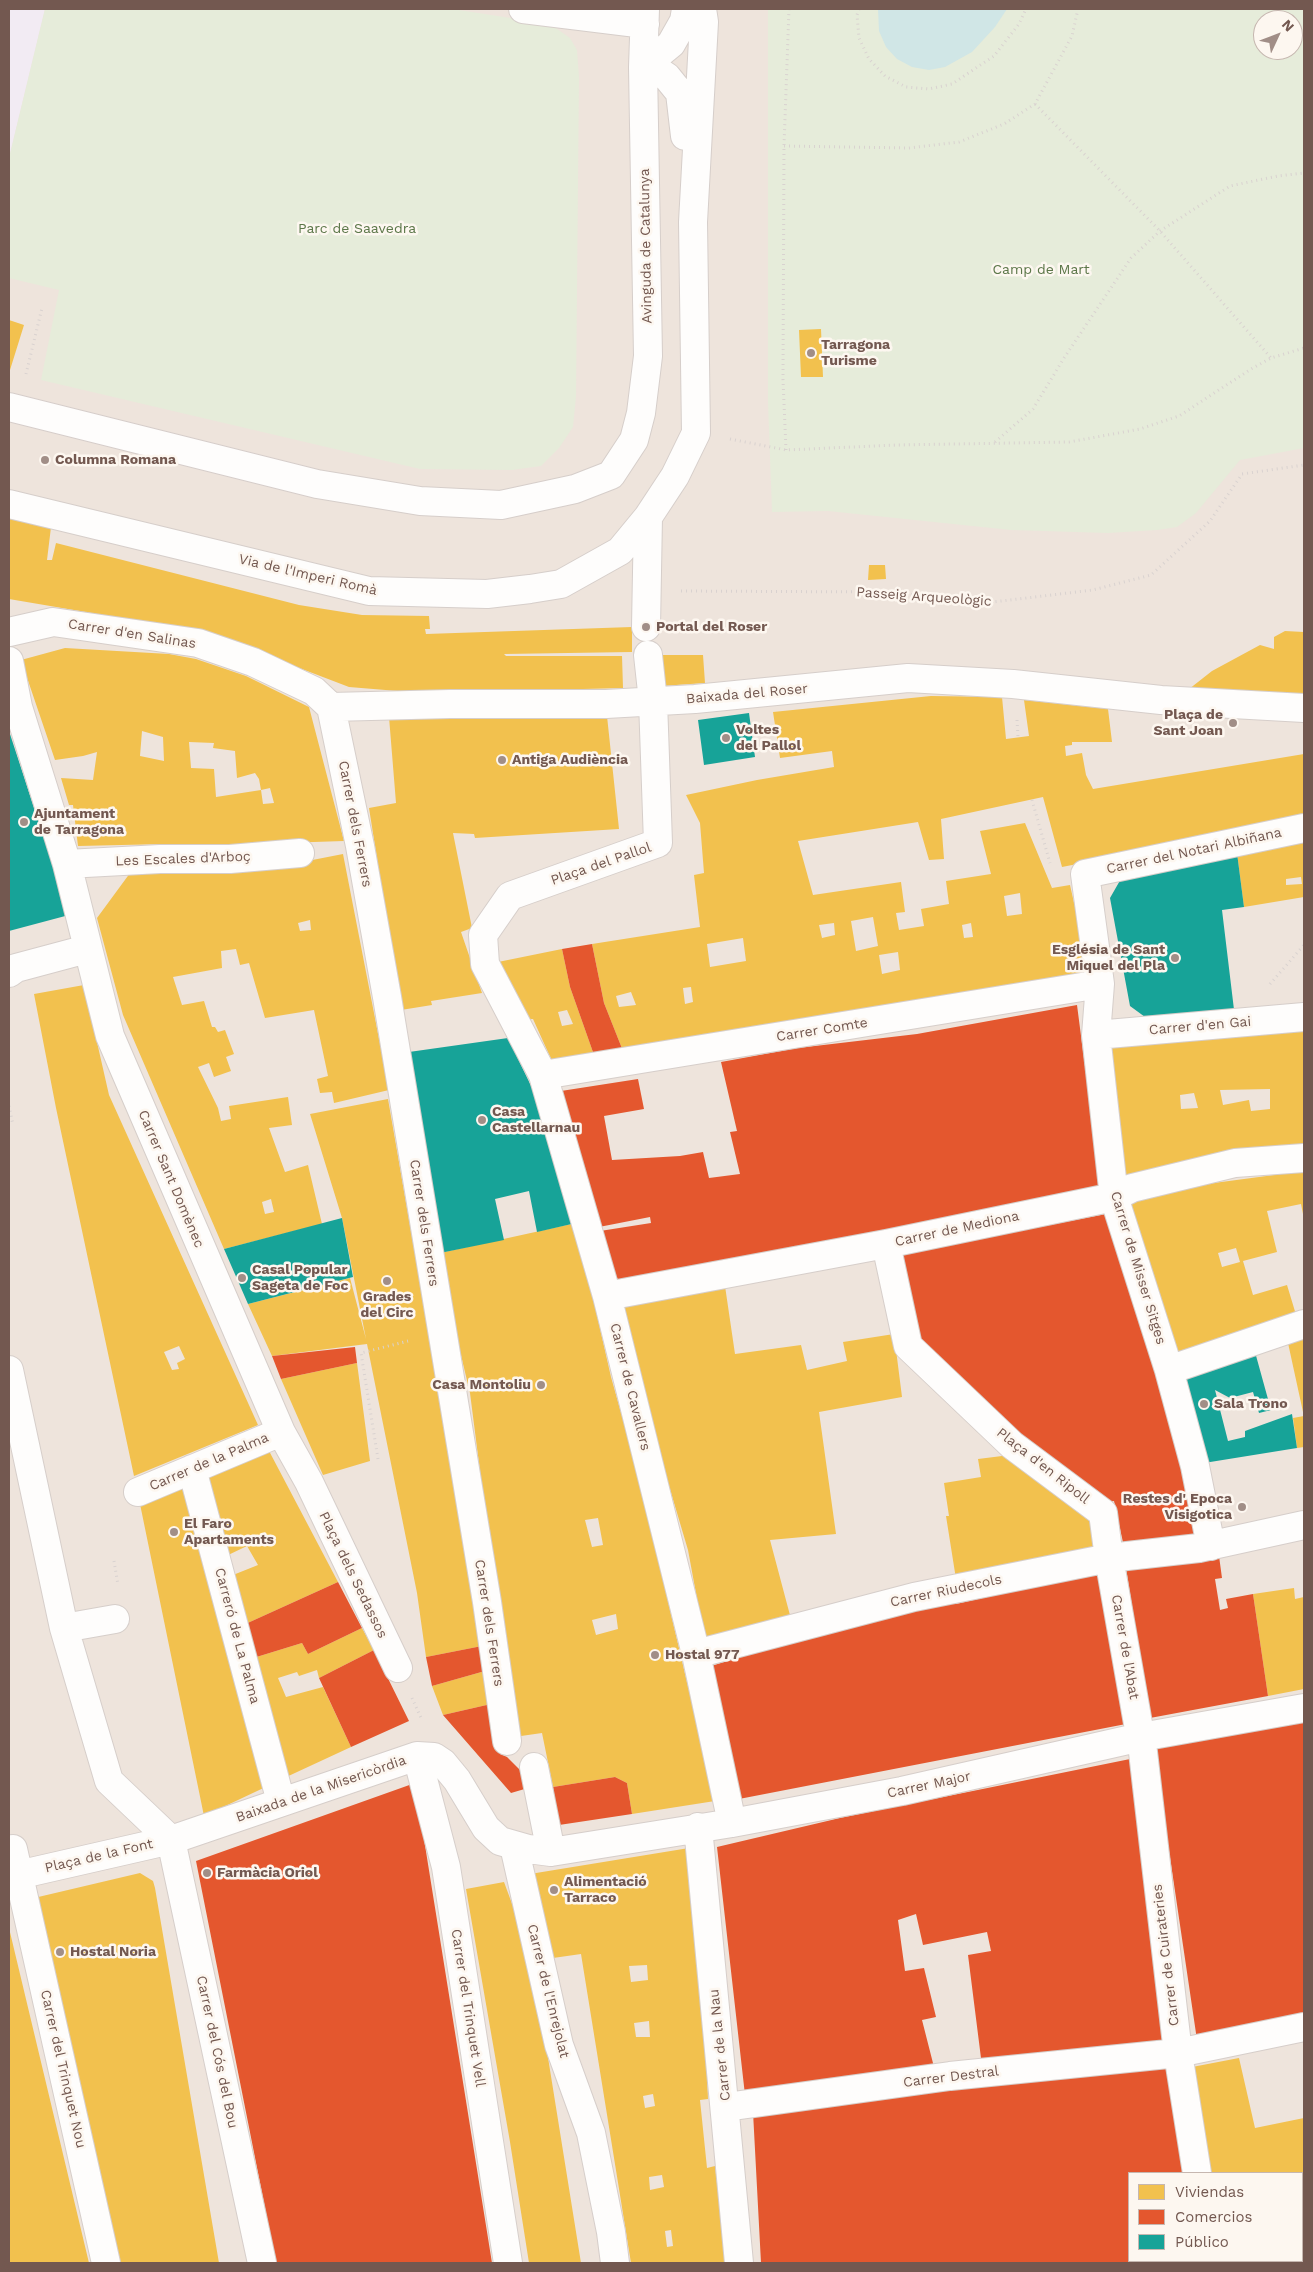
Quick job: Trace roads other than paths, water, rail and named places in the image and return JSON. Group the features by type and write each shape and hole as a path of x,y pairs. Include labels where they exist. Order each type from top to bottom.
{"street":[{"path":"523,9 645,16"},
{"path":"643,67 671,44 684,21 686,9"},
{"path":"693,222 704,22 702,9"},
{"name":"Avinguda de Catalunya","path":"9,407 316,484 420,501 501,505 575,489 611,475 634,440 641,413 648,356 643,67 645,16"},
{"path":"643,67 652,67 667,77 680,93 693,222"},
{"name":"Via de l'Imperi Romà","path":"9,504 369,591 487,594 561,584 620,551 648,517 675,476 696,433 693,222"},
{"path":"646,627 648,517"},
{"name":"Carrer d'en Salinas","path":"9,632 53,622 198,644 252,662 314,691 331,707"},
{"path":"648,655 653,701"},
{"path":"9,661 18,708 67,864"},
{"name":"Baixada del Roser","path":"331,707 450,704 606,704 695,699 908,678 1013,684 1161,700 1304,708"},
{"name":"Plaça del Pallol","path":"485,964 482,935 510,896 658,844 653,701"},
{"name":"Carrer dels Ferrers","path":"331,707 360,846 387,997 487,1602 507,1741"},
{"name":"Carrer del Notari Albiñana","path":"1085,874 1304,828"},
{"name":"Les Escales d'Arboç","path":"67,864 160,859 230,860 300,853"},
{"name":"Carrer Sant Domènec","path":"67,864 110,1036 281,1432 308,1482"},
{"name":"Carrer de Misser Sitges","path":"1085,874 1100,984 1096,1035 1114,1197 1170,1370 1196,1466 1205,1547"},
{"path":"9,973 16,968 87,949"},
{"name":"Carrer de Cavallers","path":"485,964 543,1075 607,1296 696,1654 732,1823"},
{"name":"Carrer Comte","path":"543,1075 1100,984"},
{"name":"Carrer d'en Gai","path":"1096,1035 1304,1017"},
{"name":"Carrer de Mediona","path":"607,1296 886,1244 1114,1197 1132,1188 1235,1163 1304,1158"},
{"name":"Plaça d'en Ripoll","path":"886,1244 908,1346 1012,1445 1103,1512 1109,1558"},
{"path":"1170,1370 1304,1324"},
{"name":"Plaça de la Font","path":"9,1370 64,1628 109,1781 171,1840"},
{"name":"Carrer de la Palma","path":"138,1492 281,1432"},
{"name":"Carreró de La Palma","path":"192,1469 281,1802"},
{"name":"Plaça dels Sedassos","path":"308,1482 398,1668"},
{"name":"Carrer Riudecols","path":"696,1654 914,1597 1109,1558 1205,1547 1304,1525"},
{"name":"Carrer de l'Abat","path":"1109,1558 1141,1737"},
{"path":"64,1628 114,1619"},
{"name":"Carrer Major","path":"551,1852 732,1823 902,1791 1141,1737 1304,1708"},
{"name":"Carrer de Cuirateries","path":"1141,1737 1178,2053 1197,2172"},
{"name":"Baixada de la Misericòrdia","path":"171,1840 418,1756 434,1757 443,1763 457,1780 486,1828 500,1841 514,1846"},
{"name":"Carrer del Trinquet Vell","path":"418,1756 446,1867 508,2263"},
{"path":"514,1846 551,1852 534,1767"},
{"name":"Carrer de la Nau","path":"698,1827 726,2107 739,2263"},
{"name":"Plaça de la Font","path":"13,1866 171,1840"},
{"name":"Carrer del Cós del Bou","path":"171,1840 262,2263"},
{"name":"Carrer de l'Enrejolat","path":"514,1846 559,2045 591,2133 611,2232 615,2263"},
{"name":"Carrer del Trinquet Nou","path":"13,1866 106,2263"},
{"name":"Carrer Destral","path":"726,2107 950,2076 1178,2053 1304,2027"},
{"path":"580,2174 575,2141 591,2133"},
{"path":"588,2207 596,2263"}],"place":[{"name":"Tarragona Turisme","path":"811,353"},
{"name":"Columna Romana","path":"45,460"},
{"name":"Portal del Roser","path":"646,627"},
{"name":"Plaça de Sant Joan","path":"1233,723"},
{"name":"Voltes del Pallol","path":"726,738"},
{"name":"Antiga Audiència","path":"502,760"},
{"name":"Ajuntament de Tarragona","path":"24,822"},
{"name":"Església de Sant Miquel del Pla","path":"1175,958"},
{"name":"Casa Castellarnau","path":"482,1120"},
{"name":"Casal Popular Sageta de Foc","path":"242,1278"},
{"name":"Grades del Circ","path":"387,1281"},
{"name":"Casa Montoliu","path":"541,1385"},
{"name":"Sala Trono","path":"1204,1404"},
{"name":"Restes d' Epoca Visigotica","path":"1242,1507"},
{"name":"El Faro Apartaments","path":"174,1532"},
{"name":"Hostal 977","path":"655,1655"},
{"name":"Farmàcia Oriol","path":"207,1873"},
{"name":"Alimentació Tarraco","path":"554,1890"},
{"name":"Hostal Noria","path":"60,1952"}],"park label":[{"name":"Parc de Saavedra","path":"357,229"},
{"name":"Camp de Mart","path":"1041,270"}]}
